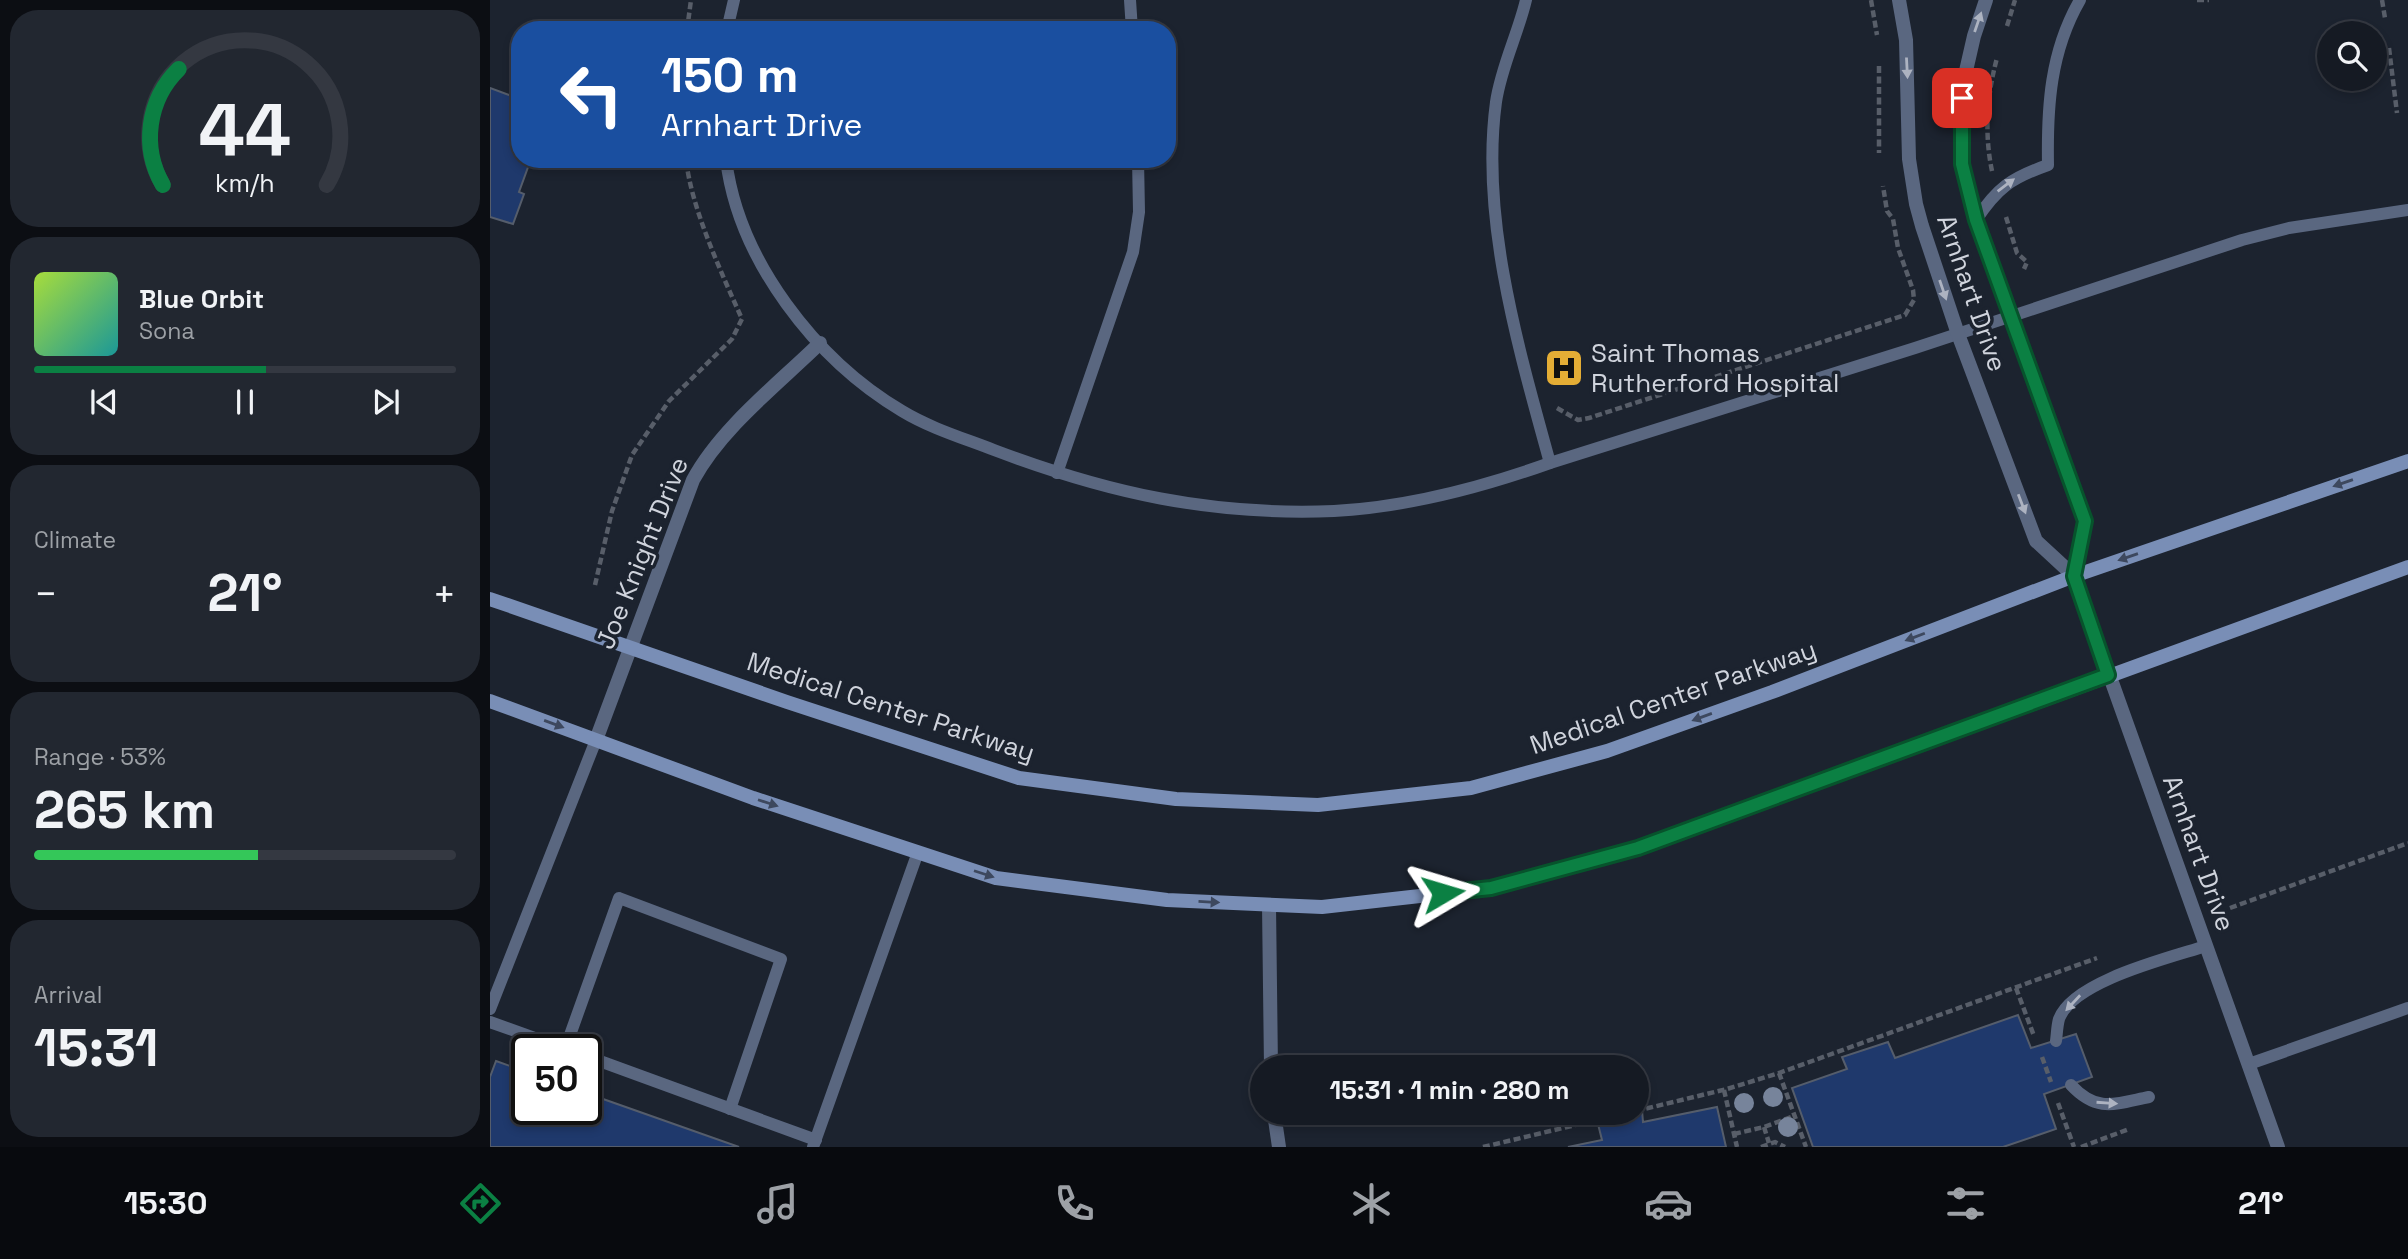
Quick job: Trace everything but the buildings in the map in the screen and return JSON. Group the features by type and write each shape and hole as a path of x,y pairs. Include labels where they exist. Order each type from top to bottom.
{"main road":[{"name":"Medical Center Parkway","path":"490,599 787,702 1019,778 1176,799 1318,805 1471,788 1607,751 1772,692 2074,576 2408,461"},
{"path":"490,701 753,798 996,878 1167,900 1322,907 1491,888 1638,848 2408,568"}],"street":[{"name":"Arnhart Drive","path":"1899,0 1906,52 1909,159 1922,226 1958,334 2036,541 2074,576 2278,1147"},
{"name":"Arnhart Drive","path":"1986,0 1967,62 1960,112 1962,164 1976,220 2085,521 2074,576"},
{"name":"Joe Knight Drive","path":"596,740 693,480 702,464 725,435 820,343"},
{"path":"1269,905 1271,1055"},
{"path":"1276,1125 1279,1147"}],"lane":[{"path":"729,21 734,0"},
{"path":"1130,0 1131,21"},
{"path":"1526,0 1496,100 1493,174 1507,289 1525,373 1550,463"},
{"path":"1976,220 1988,202 2015,177 2048,165 2052,74 2069,22 2080,0"},
{"path":"728,168 736,204 750,242 794,317 864,385 901,411 1057,473 1124,492 1199,506 1266,511 1335,511 1428,499 1494,482 2263,234 2408,210"},
{"path":"1057,473 1133,252 1139,212 1138,168"},
{"path":"490,1009 596,740"},
{"path":"602,1062 814,1143 918,852"},
{"path":"572,1034 619,898 780,959 730,1109"},
{"path":"2056,1041 2059,1018 2076,996 2108,979 2206,946"},
{"path":"2249,1064 2408,1008"},
{"path":"490,1022 524,1034"},
{"path":"2071,1084 2085,1100 2111,1105 2149,1097"}],"path":[{"path":"688,21 691,0"},
{"path":"1871,0 1877,35"},
{"path":"2007,26 2015,0"},
{"path":"2197,0 2209,0"},
{"path":"2382,0 2385,18"},
{"path":"2389,48 2398,113"},
{"path":"1993,179 1987,141 1988,94 1997,58"},
{"path":"1879,66 1879,153"},
{"path":"595,585 612,511 632,455 669,401 732,339 742,319 721,270 688,178 687,168"},
{"path":"1554,402 1558,410 1571,417 1578,420 1589,418 1905,315 1914,300 1913,290 1898,248 1894,219 1887,211 1883,186"},
{"path":"2005,215 2017,253 2027,262 2024,269"},
{"path":"2230,908 2408,844"},
{"path":"1649,1108 1724,1090 1779,1073 2101,957"},
{"path":"2016,988 2034,1037"},
{"path":"2038,1049 2052,1086"},
{"path":"1779,1073 1806,1147"},
{"path":"1724,1090 1737,1147"},
{"path":"2056,1098 2074,1147"},
{"path":"1734,1133 1794,1116"},
{"path":"1483,1147 1576,1125"},
{"path":"1764,1126 1769,1143"},
{"path":"2081,1147 2129,1129"},
{"path":"1761,1147 1769,1143 1780,1143 1785,1147"}],"place":[{"name":"Saint Thomas Rutherford Hospital","path":"1564,368"}],"route":[{"path":"1443,893 1491,888 1638,848 2108,675 2074,576 2085,521 1976,220 1962,164 1962,98"}]}
